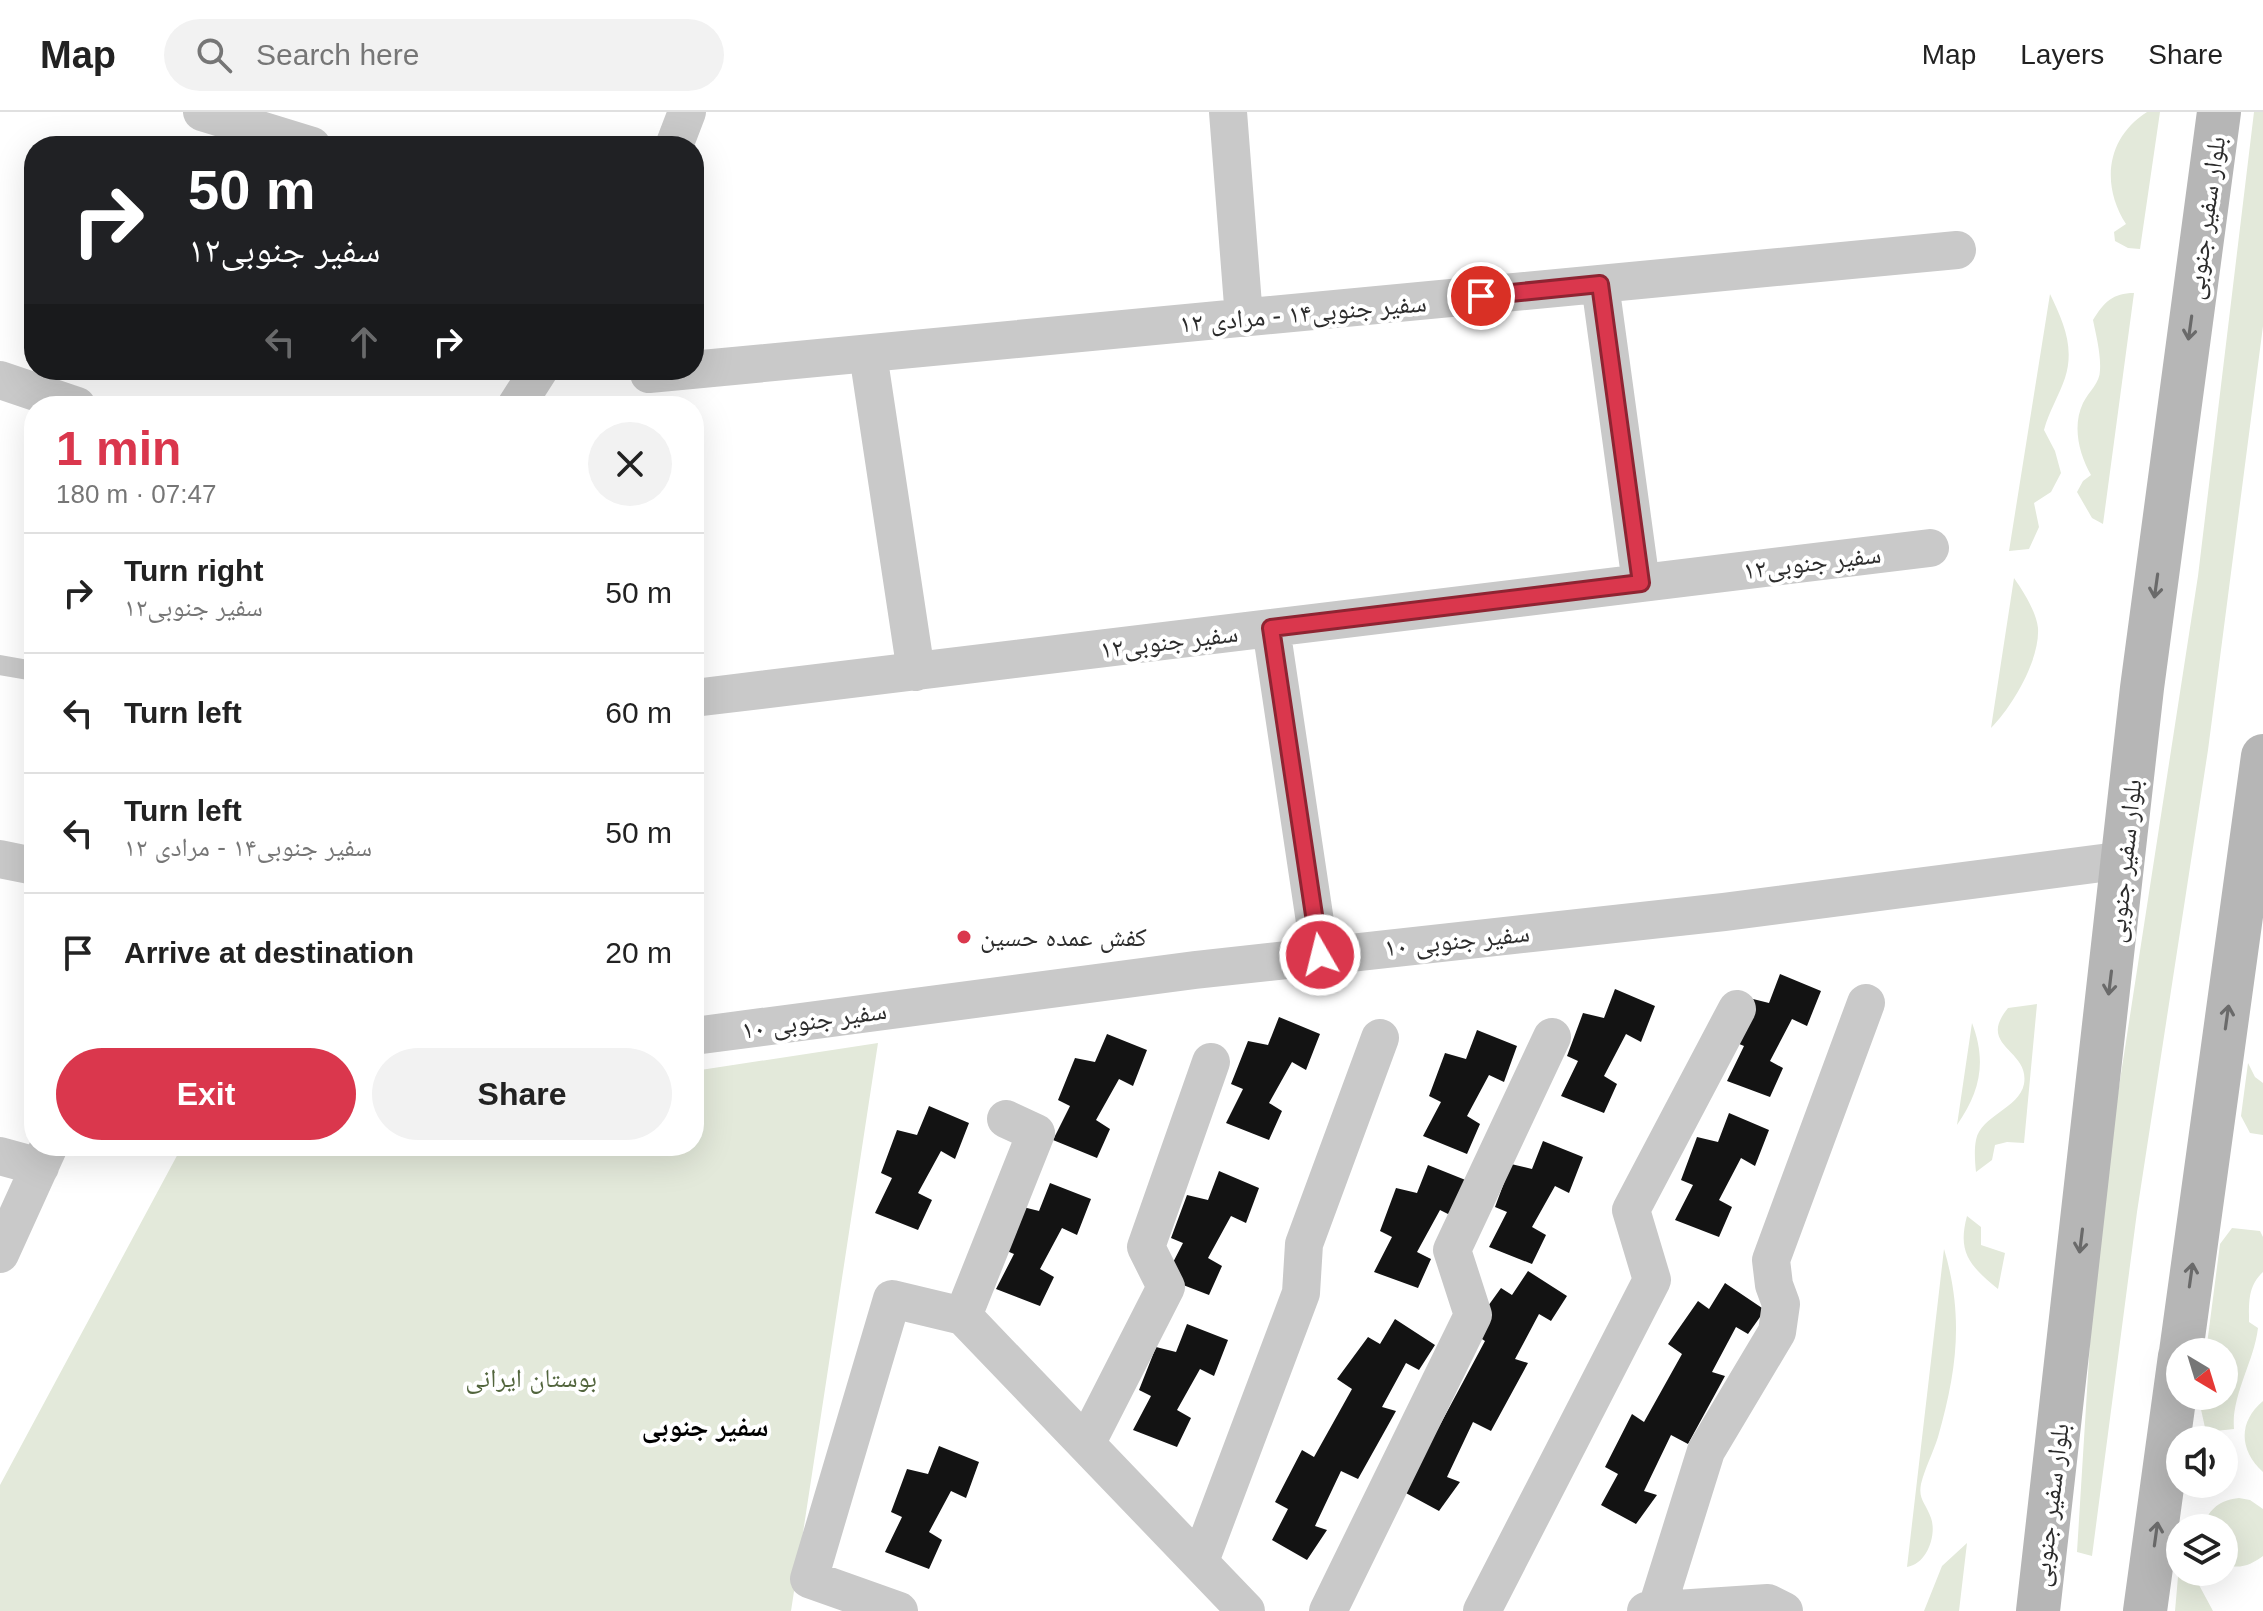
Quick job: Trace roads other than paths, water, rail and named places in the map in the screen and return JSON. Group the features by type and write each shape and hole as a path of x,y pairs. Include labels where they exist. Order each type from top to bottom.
{"main road":[{"name":"بلوار سفیر جنوبی","path":"2038,1611 2142,688 2219,112"},
{"path":"2182,1338 2263,756"},
{"path":"2145,1611 2172,1410"}],"street":[{"path":"202,112 280,136"},
{"path":"678,136 687,112"},
{"path":"1228,112 1244,318"},
{"name":"سفیر جنوبی۱۴ - مرادی ۱۲","path":"704,369 1957,250"},
{"path":"1600,284 1641,583"},
{"path":"868,354 916,672"},
{"path":"0,380 47,396"},
{"name":"سفیر جنوبی۱۲","path":"704,697 1930,548"},
{"path":"1271,628 1320,955"},
{"path":"0,859 24,864"},
{"name":"سفیر جنوبی ۱۰","path":"704,1035 1320,955 1724,912 2125,860"},
{"path":"1656,1611 1706,1451 1777,1332 1781,1304 1774,1285 1771,1260 1866,1003"},
{"path":"1482,1611 1652,1280 1631,1210 1737,1009"},
{"path":"1328,1611 1473,1315 1452,1250 1552,1037"},
{"path":"1200,1561 1301,1293 1304,1244 1380,1038"},
{"path":"1087,1442 1166,1287 1146,1247 1211,1062"},
{"path":"963,1316 1036,1133 1006,1119"},
{"path":"0,1156 45,1156 0,1254"},
{"path":"899,1611 809,1579 892,1299 963,1316 1246,1611"},
{"path":"1646,1611 1768,1603 1784,1611"}],"lane":[{"path":"0,665 24,669"}],"place":[{"name":"کفش عمده حسین","path":"964,937"}],"district":[{"name":"سفیر جنوبی","path":"705,1426"}],"park label":[{"name":"بوستان ایرانی","path":"531,1378"}]}
